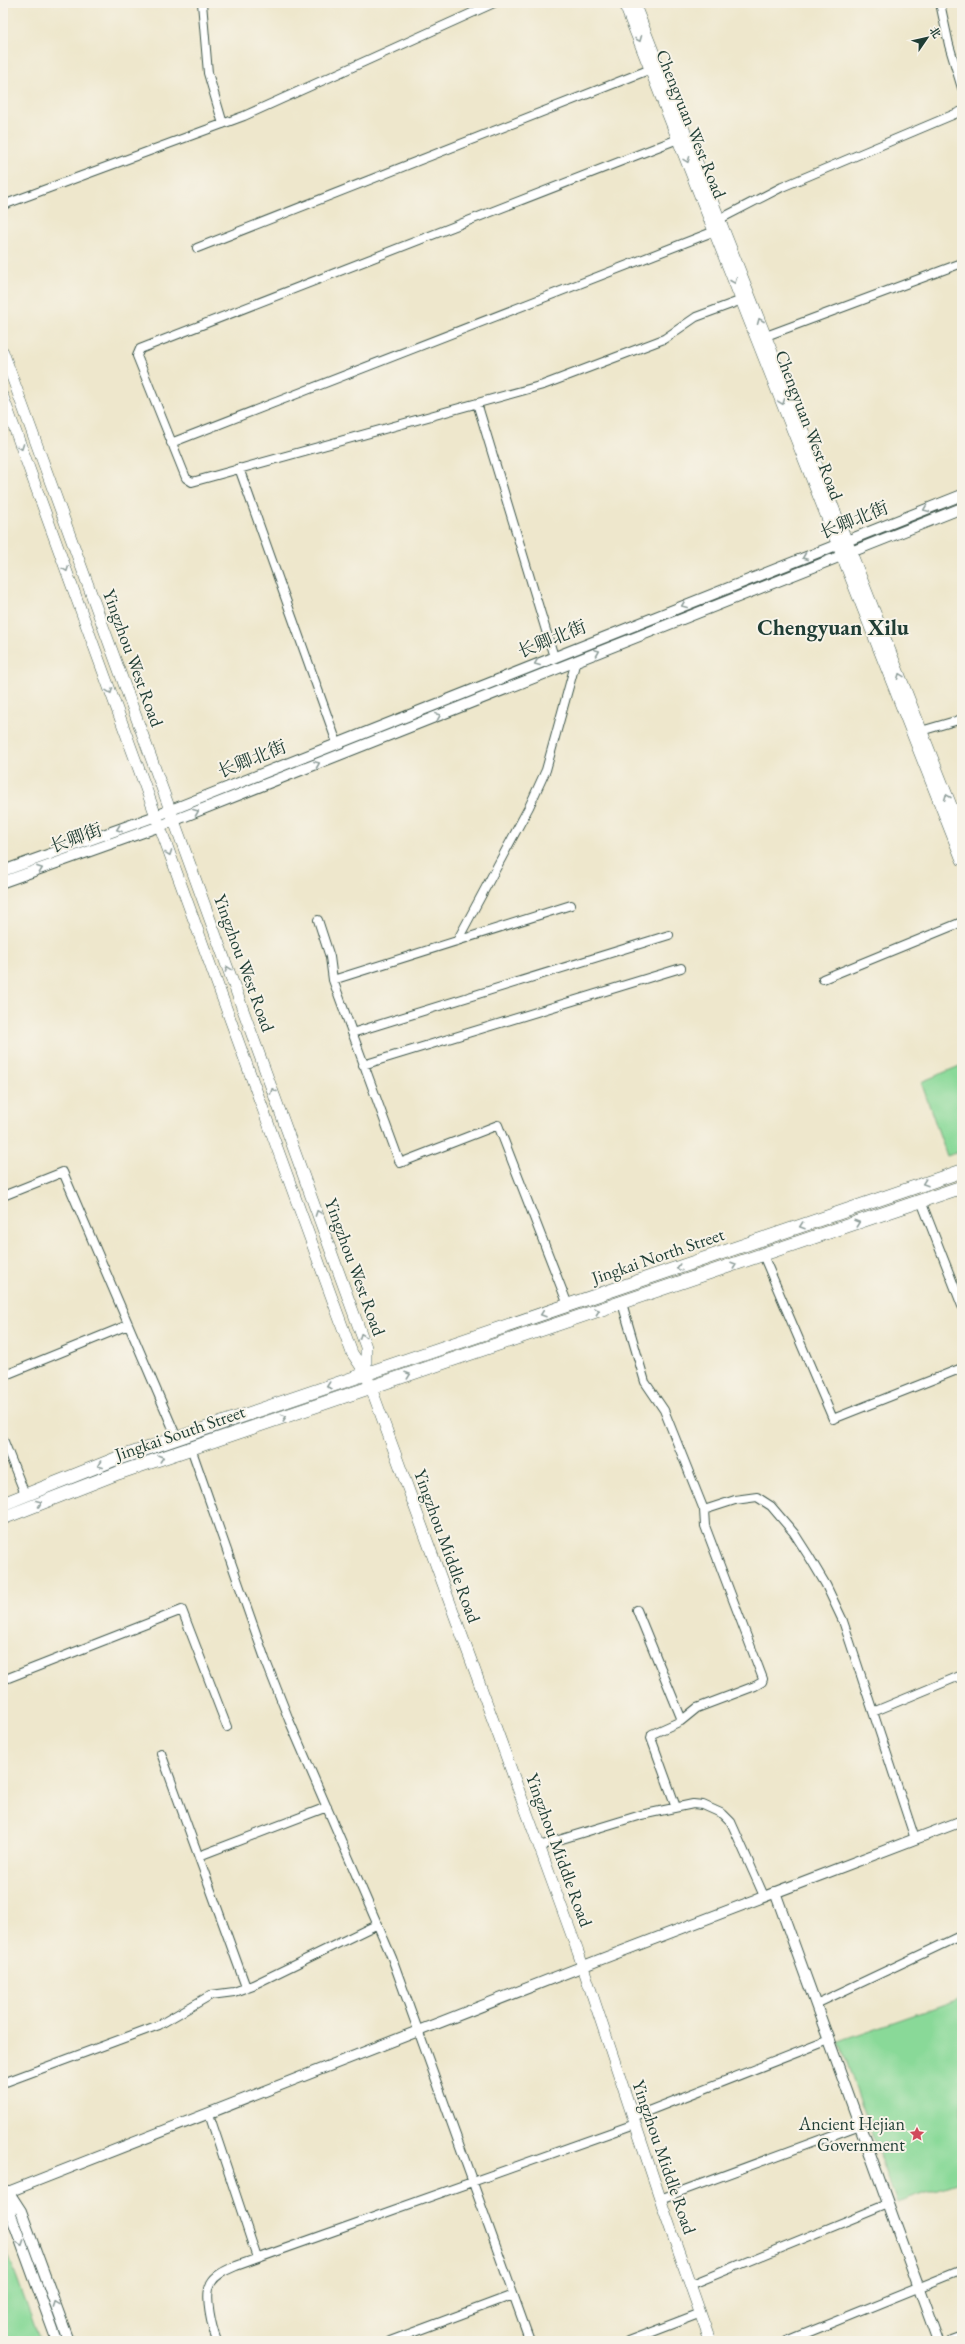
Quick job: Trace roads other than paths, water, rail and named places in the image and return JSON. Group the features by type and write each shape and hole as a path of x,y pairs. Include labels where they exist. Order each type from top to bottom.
{"main road":[{"name":"Chengyuan West Road","path":"624,3 742,300 921,730 962,833"},
{"name":"Chengyuan West Road","path":"634,3 766,336 842,542"},
{"name":"Yingzhou West Road","path":"3,352 366,1347 366,1374"},
{"name":"Yingzhou West Road","path":"3,397 352,1352 366,1374"},
{"name":"Chengyuan West Road","path":"847,554 962,860"},
{"name":"Jingkai North Street","path":"366,1374 962,1171"},
{"name":"Jingkai North Street","path":"371,1388 962,1187"},
{"name":"Yingzhou Middle Road","path":"366,1374 582,1966 660,2199 710,2341"},
{"name":"Jingkai South Street","path":"3,1504 25,1494 177,1438 366,1374"},
{"name":"Jingkai South Street","path":"3,1518 118,1473 371,1388"}],"street":[{"path":"202,3 208,73 223,124"},
{"path":"3,205 223,124 494,3"},
{"path":"940,3 949,46 962,88"},
{"path":"197,248 651,69"},
{"path":"720,219 782,187 962,111"},
{"path":"678,139 140,349 137,356 171,443 186,478 192,482 543,385 664,339 696,318 742,300"},
{"path":"171,443 715,231"},
{"path":"766,336 962,263"},
{"path":"478,402 554,657"},
{"path":"239,468 337,743"},
{"name":"长卿北街","path":"158,821 337,743 962,495"},
{"name":"长卿北街","path":"172,815 576,661 962,508"},
{"path":"457,941 529,807 546,770 576,661"},
{"path":"921,730 962,719"},
{"name":"长卿街","path":"3,871 158,821"},
{"name":"长卿街","path":"3,882 158,821"},
{"path":"332,980 570,906"},
{"path":"318,920 330,957 332,980 400,1163 498,1125 568,1305"},
{"path":"823,979 962,922"},
{"path":"352,1033 669,935"},
{"path":"364,1065 681,968"},
{"path":"3,1196 63,1172 177,1438"},
{"path":"921,1201 962,1306"},
{"path":"763,1255 833,1420 962,1368"},
{"path":"622,1303 645,1382 664,1410 704,1510 705,1526 763,1679 762,1682 755,1686 697,1708 682,1720 652,1734 651,1738 676,1807"},
{"path":"3,1376 128,1325"},
{"path":"3,1439 25,1494"},
{"path":"191,1448 251,1622 289,1720 378,1924 530,2341"},
{"path":"704,1510 735,1500 757,1497 771,1506 794,1533 826,1585 843,1621 915,1839"},
{"path":"3,1680 182,1610 227,1727"},
{"path":"637,1610 682,1720"},
{"path":"873,1712 962,1675"},
{"path":"161,1753 246,1987"},
{"path":"539,1846 641,1815 693,1804 703,1805 723,1814 731,1822 764,1896"},
{"path":"199,1856 327,1807"},
{"path":"6,2192 209,2114 582,1966 962,1821"},
{"path":"775,1892 938,2341"},
{"path":"3,2083 159,2025 211,1995 234,1992 246,1987 309,1959 378,1924"},
{"path":"816,2004 962,1935"},
{"path":"217,2341 212,2328 209,2305 210,2284 219,2274 257,2258 634,2121 829,2040"},
{"path":"209,2114 257,2258"},
{"path":"660,2199 860,2125"},
{"path":"6,2192 11,2215 57,2341"},
{"path":"6,2192 21,2211 69,2341"},
{"path":"690,2285 888,2204"},
{"path":"787,2341 918,2286 962,2270"},
{"path":"390,2341 513,2295"},
{"path":"628,2341 701,2314"},
{"path":"951,2341 962,2337"}],"place":[{"name":"Ancient Hejian Government","path":"917,2134"}],"district":[{"name":"Chengyuan Xilu","path":"833,627"}]}
